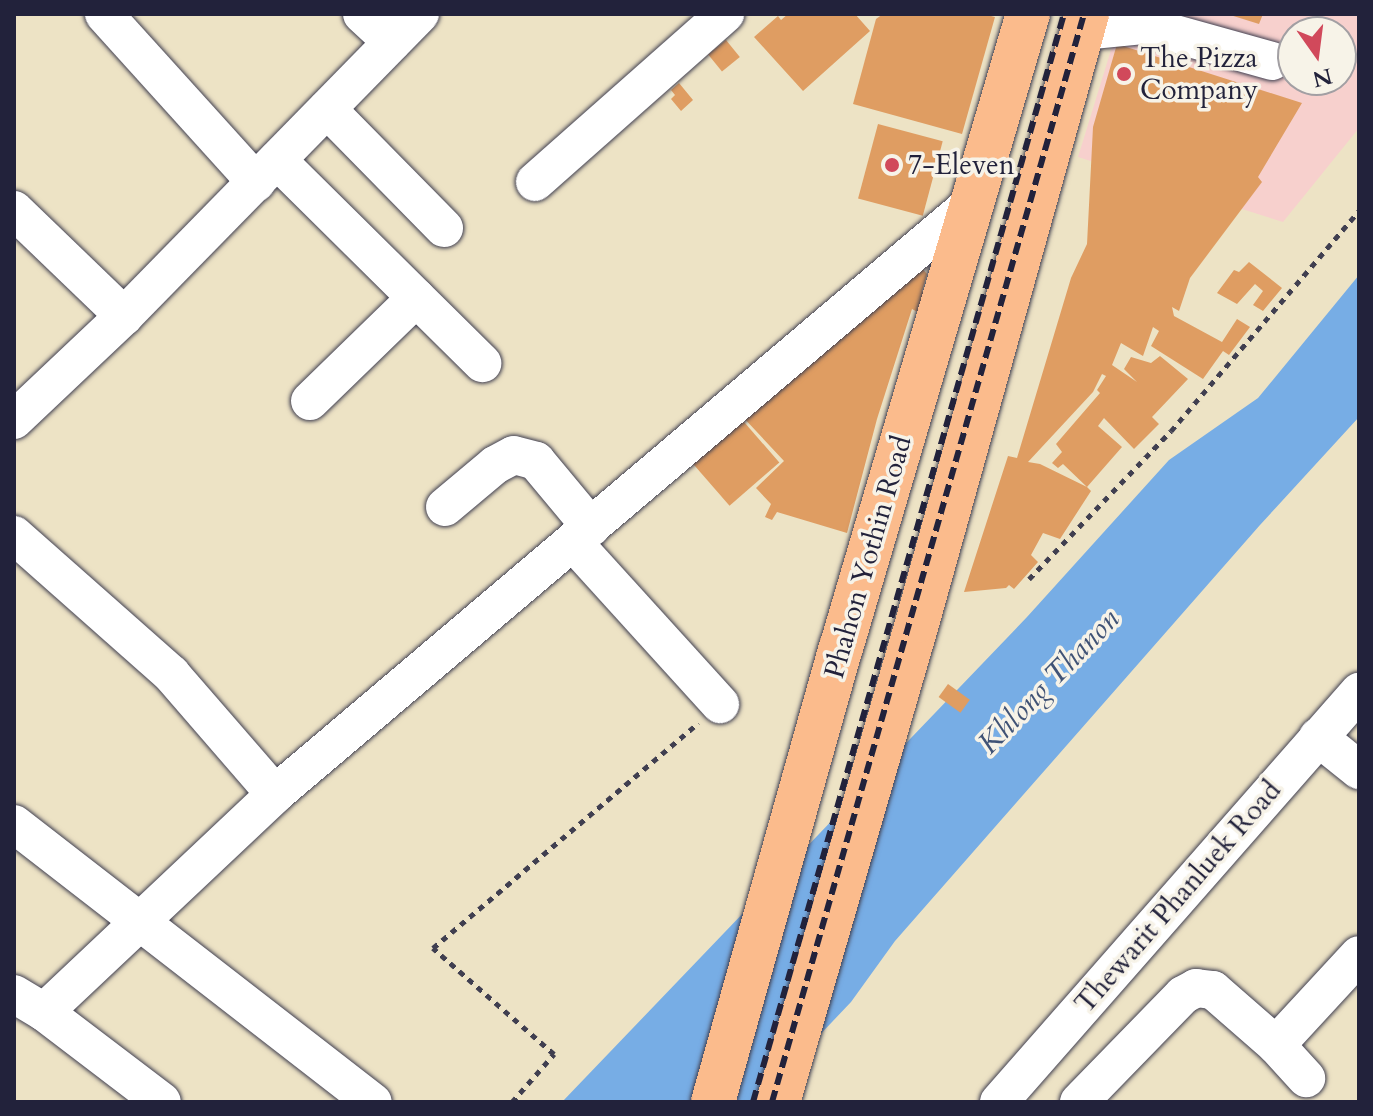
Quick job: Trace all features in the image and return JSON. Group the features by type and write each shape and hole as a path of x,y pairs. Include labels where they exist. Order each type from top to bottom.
{"main road":[{"name":"Phahon Yothin Road","path":"713,1102 838,660 1028,14"},
{"path":"778,1102 914,634 1085,23"}],"street":[{"path":"104,14 266,171 416,298 482,363"},
{"path":"362,14 392,42"},
{"path":"14,420 124,316 420,14"},
{"path":"535,182 716,17"},
{"path":"1085,23 1143,25 1272,61"},
{"path":"327,109 444,228"},
{"path":"162,1102 29,1003 140,919 275,794 971,204"},
{"path":"14,210 124,316"},
{"path":"310,401 416,298"},
{"path":"445,507 495,465 514,455 536,461 582,534 720,704"},
{"path":"14,535 171,674 275,794"},
{"name":"Thewarit Phanluek Road","path":"999,1102 1359,692"},
{"path":"1318,737 1359,770"},
{"path":"14,824 373,1102"},
{"path":"1276,1045 1359,955"},
{"path":"1079,1102 1183,995 1196,988 1213,990 1276,1045 1306,1078"}],"path":[{"path":"1029,579 1171,431 1359,211"},
{"path":"512,1102 554,1054 433,948 720,704"}],"shaded area":[{"path":"1126,14 1359,14 1359,128 1283,222 1078,157 1115,37"}],"water":[{"name":"Khlong Thanon","path":"1359,275 1359,417 1260,525 895,941 851,1002 756,1102 562,1102 1027,617 1169,460 1258,398"}],"building":[{"path":"788,14 855,14 870,31 803,91 754,37 778,16 781,20"},
{"path":"883,14 983,14 995,17 962,134 853,104 876,19"},
{"path":"1227,14 1263,14 1259,24"},
{"path":"726,40 740,57 722,72 708,54"},
{"path":"1117,44 1302,103 1258,177 1262,182 1190,278 1179,311 1172,307 1174,316 1222,342 1237,319 1250,327 1229,355 1223,351 1203,379 1151,346 1159,331 1153,327 1143,356 1121,343 1112,365 1137,382 1124,369 1131,357 1151,363 1160,356 1188,379 1152,417 1159,424 1134,449 1104,418 1098,426 1122,447 1087,487 1091,491 1060,539 1043,533 1031,555 1038,562 1014,589 1009,585 1006,588 964,592 1008,456 1017,458 1071,278 1087,244 1093,127","holes":["1102,374 1106,376 1097,390 1100,393 1056,444 1062,452 1052,463 1058,468 1063,464 1087,487 1040,464 1028,462 1093,392"]},
{"path":"679,83 693,100 681,111 671,99 675,95 671,90"},
{"path":"878,124 943,141 923,216 858,198"},
{"path":"1249,262 1282,288 1263,311 1253,305 1263,291 1255,284 1237,304 1217,293 1234,270 1239,272"},
{"path":"921,267 927,274 922,291 928,297 921,314 912,309 877,419 847,533 777,512 772,520 765,517 771,504 756,488 784,461 741,415"},
{"path":"738,415 779,463 730,506 688,458"},
{"path":"948,684 970,700 960,713 939,697"}],"railway":[{"path":"753,1102 1064,14"},
{"path":"772,1102 1084,14"}],"place":[{"name":"The Pizza Company","path":"1124,74"},
{"name":"7-Eleven","path":"892,165"}]}
